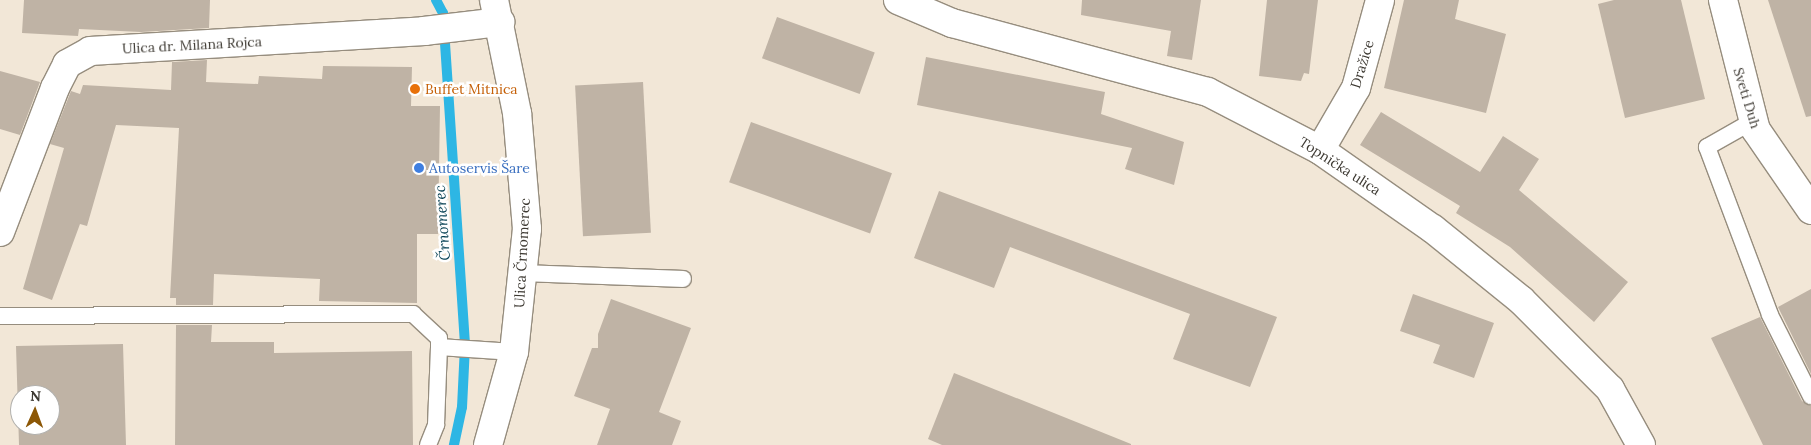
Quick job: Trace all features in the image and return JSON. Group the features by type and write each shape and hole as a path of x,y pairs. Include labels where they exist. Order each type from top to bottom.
{"street":[{"name":"Topnička ulica","path":"898,0 952,23 1208,92 1320,150 1433,229 1516,296 1610,389 1641,445"},
{"name":"Dražice","path":"1320,150 1356,88 1380,0"},
{"name":"Sveti Duh","path":"1723,0 1753,121 1779,169 1811,210"},
{"name":"Ulica dr. Milana Rojca","path":"0,232 54,88 67,64 90,51 460,28 497,11"},
{"name":"Ulica Črnomerec","path":"488,445 514,352 523,273 524,164 497,11"}],"lane":[{"path":"1753,121 1707,147 1770,314 1811,396"},
{"path":"523,273 683,279"},
{"path":"0,316 413,314 439,338 442,347 436,425 428,445"},
{"path":"442,347 482,347 514,352"}],"building":[{"path":"24,0 210,0 209,28 141,32 79,29 78,36 22,33"},
{"path":"1082,0 1201,0 1192,60 1167,56 1171,31 1081,15"},
{"path":"1267,0 1318,0 1309,74 1304,73 1301,81 1259,76"},
{"path":"1404,0 1459,0 1455,19 1506,34 1486,113 1384,88"},
{"path":"1614,0 1681,0 1705,99 1625,118 1598,4"},
{"path":"1768,0 1811,0 1811,116 1806,117"},
{"path":"777,17 875,53 860,94 762,58"},
{"path":"926,57 1105,92 1101,114 1184,142 1174,185 1125,169 1132,148 917,105"},
{"path":"207,60 206,82 258,84 259,76 322,79 323,66 412,67 411,106 440,106 438,234 417,234 417,303 319,301 320,279 214,274 213,305 176,305 176,298 170,298 179,128 116,125 87,226 80,224 52,300 23,289 64,148 50,144 71,91 80,94 83,85 171,90 172,62"},
{"path":"0,71 40,82 20,135 0,129"},
{"path":"643,82 651,233 583,236 575,86"},
{"path":"1381,112 1480,172 1503,136 1539,159 1519,190 1628,282 1594,322 1510,247 1456,213 1460,206 1360,145"},
{"path":"751,122 892,173 870,233 729,182"},
{"path":"939,191 1277,317 1250,387 1173,359 1190,314 1010,247 994,288 914,258"},
{"path":"1811,289 1811,374 1778,307"},
{"path":"1413,294 1494,323 1474,378 1433,363 1440,345 1400,331"},
{"path":"611,299 691,328 659,412 681,421 672,445 597,445 610,409 574,396 592,348 598,348 598,334"},
{"path":"1760,317 1802,401 1811,406 1811,445 1763,445 1711,338"},
{"path":"176,325 212,325 211,342 274,342 274,353 412,351 413,445 175,445"},
{"path":"123,344 126,445 19,445 19,435 60,435 60,385 17,385 16,346"},
{"path":"954,373 1131,445 942,445 928,439"}],"waterway":[{"name":"Črnomerec","path":"436,0 443,13 465,346 462,407 454,445"}],"place":[{"name":"Buffet Mitnica","path":"415,89"},
{"name":"Autoservis Šare","path":"419,168"}]}
